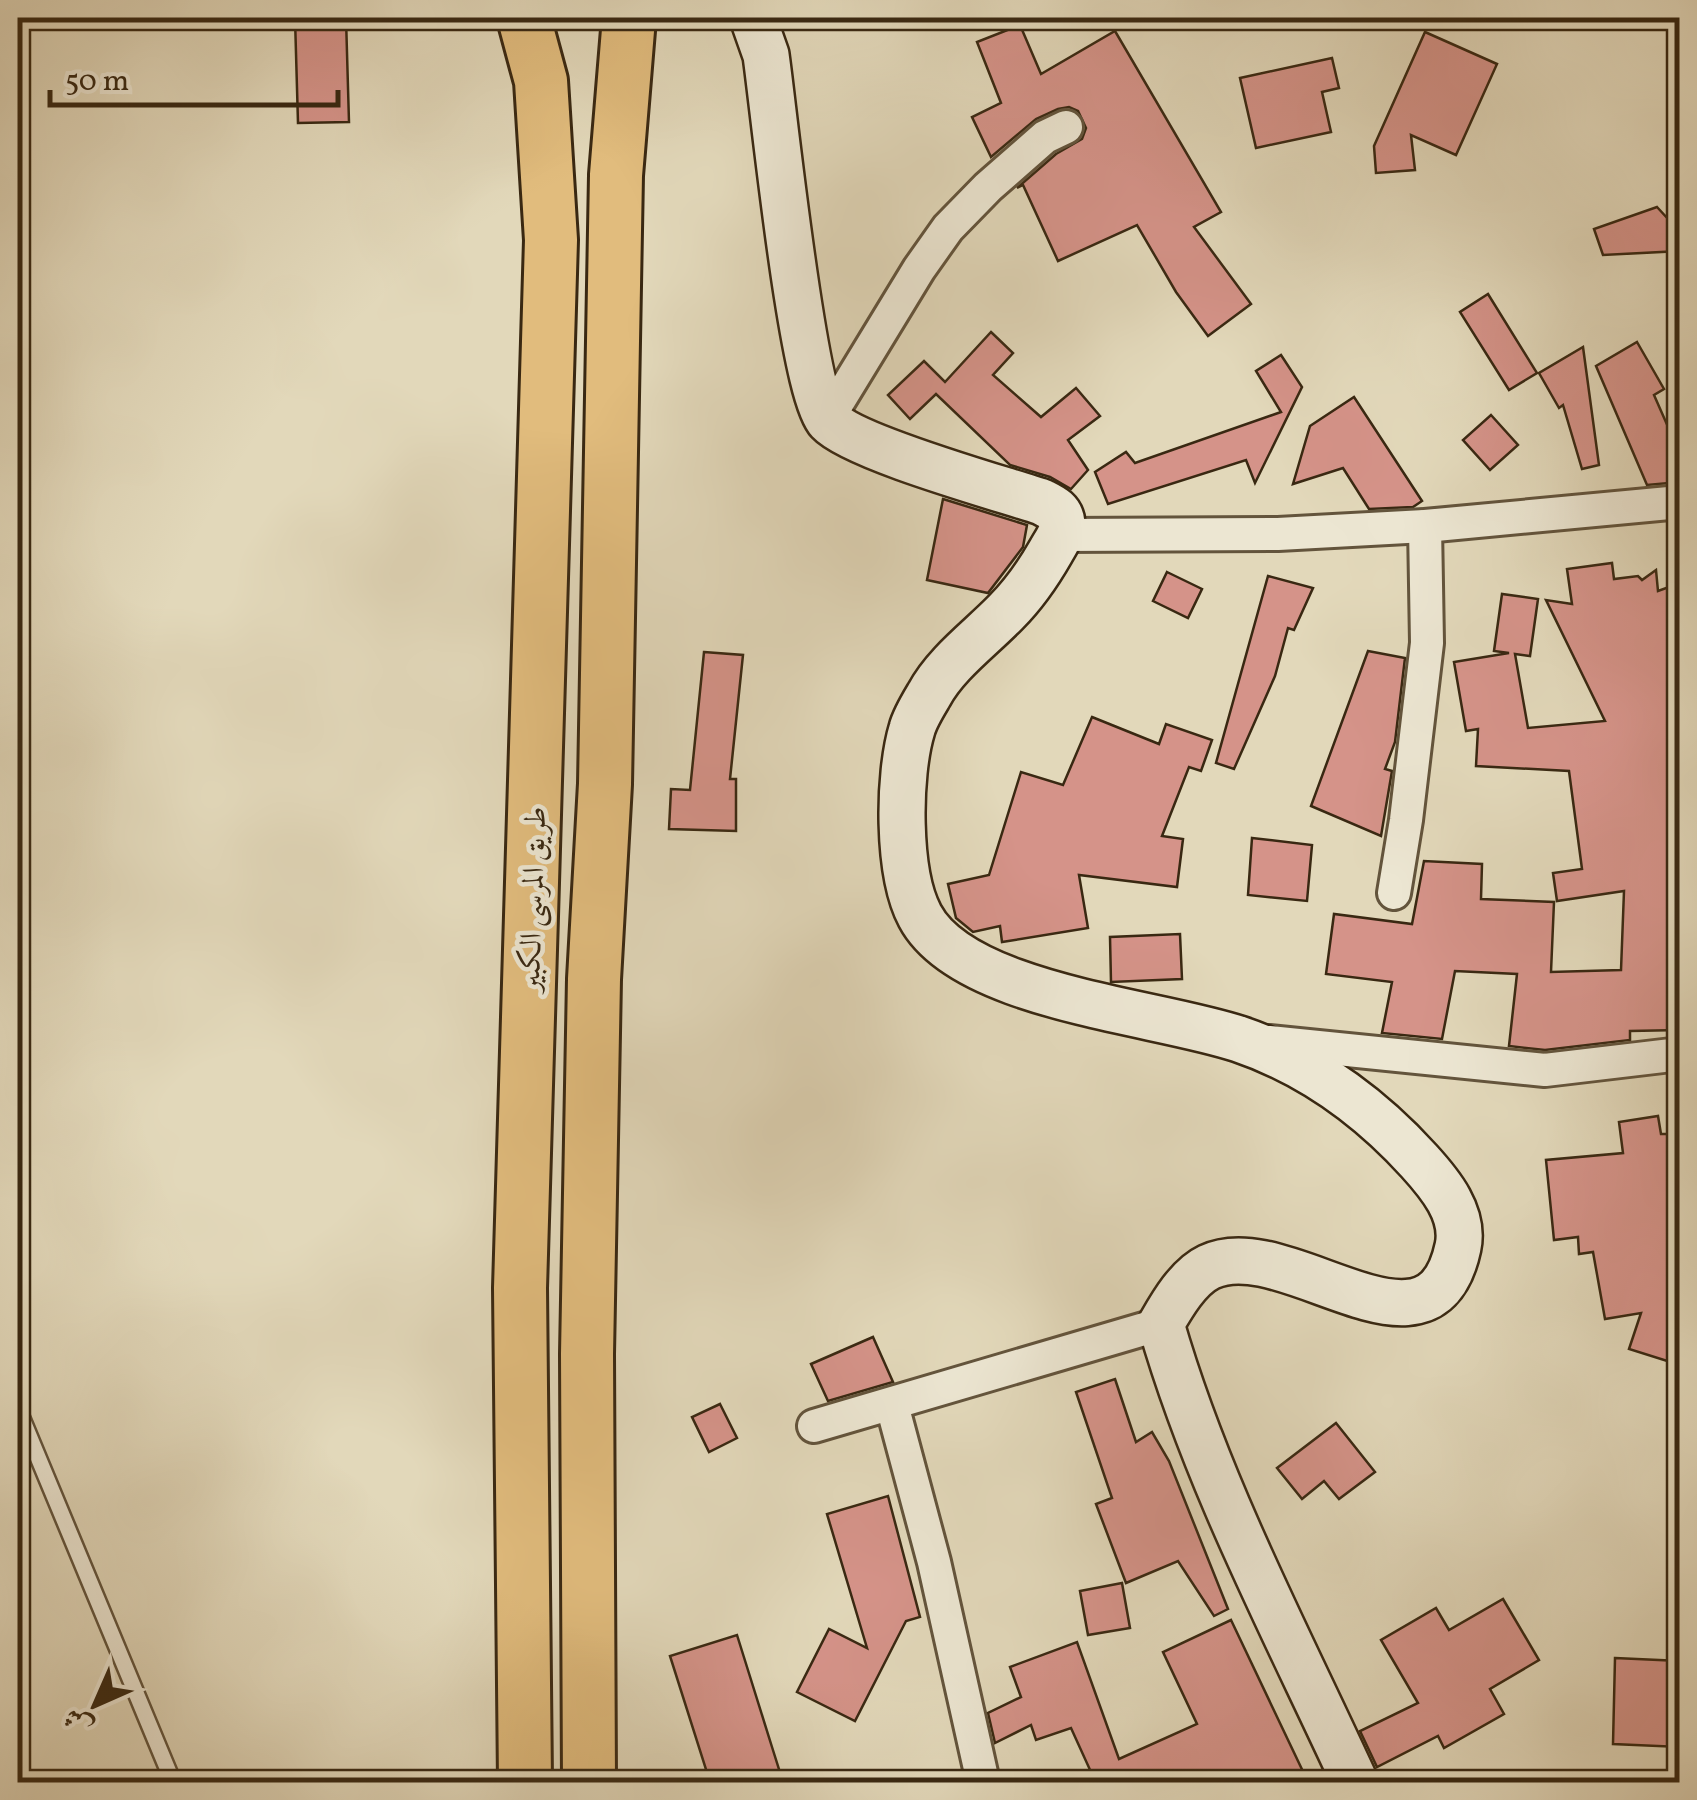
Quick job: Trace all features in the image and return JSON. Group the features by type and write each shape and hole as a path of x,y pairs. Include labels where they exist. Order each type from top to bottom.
{"main road":[{"name":"طريق المرسى الكبير","path":"524,18 542,80 551,240 520,1288 525,1782"},
{"path":"589,1782 586,1354 594,999 605,784 616,175 629,18"},
{"path":"753,18 766,54 806,348 827,420 865,442 1042,502 1060,515 1060,535 1038,572 1010,608 931,690 912,729 902,838 909,883 920,916 942,944 968,962 1039,991 1240,1039 1316,1072 1393,1132 1428,1170 1455,1209 1460,1240 1453,1270 1440,1291 1424,1300 1402,1305 1273,1266 1237,1260 1208,1267 1173,1303 1161,1324 1180,1389 1219,1489 1355,1782"}],"street":[{"path":"827,420 919,268 948,228 1050,133 1066,127"},
{"path":"1060,535 1278,534 1425,526 1680,502"},
{"path":"1394,892 1426,643 1425,526"},
{"path":"1240,1039 1545,1070 1680,1054"},
{"path":"814,1426 1161,1324"},
{"path":"892,1405 934,1562 983,1782"}],"lane":[{"path":"18,1409 174,1782"}],"building":[{"path":"295,18 346,18 349,122 298,123"},
{"path":"1020,25 1041,74 1115,31 1221,212 1194,227 1251,304 1208,336 1176,292 1137,225 1058,261 1023,185 1017,188 1056,154 1082,139 1086,128 1078,111 1069,107 1058,109 1036,119 991,157 972,117 1001,103 977,42"},
{"path":"1425,32 1497,64 1456,155 1411,135 1415,170 1376,173 1374,146"},
{"path":"1332,58 1339,88 1322,92 1331,132 1256,148 1240,78"},
{"path":"1657,207 1680,232 1680,251 1603,255 1594,229"},
{"path":"1488,294 1537,373 1509,390 1460,312"},
{"path":"991,332 1013,353 993,375 1041,417 1076,388 1100,416 1068,440 1088,470 1071,489 1050,477 1010,465 936,394 910,419 888,395 924,361 945,382"},
{"path":"1637,342 1664,389 1654,395 1680,454 1680,482 1647,485 1596,366"},
{"path":"1583,347 1599,465 1582,469 1563,405 1559,408 1539,373"},
{"path":"1281,355 1302,387 1255,483 1246,460 1108,504 1095,472 1126,452 1135,463 1281,412 1256,371"},
{"path":"1354,397 1422,501 1413,507 1369,509 1343,468 1293,484 1310,426"},
{"path":"1491,415 1518,445 1490,470 1463,440"},
{"path":"943,499 1027,525 1023,547 988,593 927,580"},
{"path":"1612,563 1614,579 1638,576 1642,580 1656,570 1658,591 1680,583 1680,769 1670,772 1680,796 1680,1030 1630,1031 1630,1040 1545,1050 1509,1046 1517,974 1455,971 1442,1039 1382,1033 1392,982 1326,974 1334,914 1412,924 1424,861 1482,864 1481,899 1554,902 1551,972 1621,970 1624,891 1557,901 1553,873 1582,869 1569,771 1476,766 1478,729 1466,731 1454,662 1509,653 1494,651 1502,594 1538,599 1530,656 1515,654 1528,728 1605,721 1546,600 1572,604 1567,569"},
{"path":"1167,572 1202,589 1188,618 1153,601"},
{"path":"1268,576 1313,588 1294,630 1288,628 1275,676 1234,769 1216,763"},
{"path":"1368,651 1405,658 1395,742 1385,769 1392,771 1381,836 1311,806"},
{"path":"704,652 743,655 730,779 736,779 736,831 669,829 671,789 690,790"},
{"path":"1092,717 1159,744 1166,724 1212,740 1201,771 1189,767 1162,836 1183,839 1177,887 1079,875 1088,928 1002,942 1000,926 973,932 956,918 948,884 989,875 1021,772 1063,785"},
{"path":"1252,838 1312,845 1307,901 1248,895"},
{"path":"1180,934 1182,979 1111,982 1110,937"},
{"path":"1658,1116 1661,1134 1680,1134 1680,1365 1629,1349 1641,1313 1605,1319 1593,1252 1579,1254 1578,1237 1554,1240 1546,1160 1623,1153 1619,1122"},
{"path":"873,1337 893,1382 828,1401 811,1364"},
{"path":"1115,1379 1136,1442 1152,1432 1169,1461 1228,1609 1214,1616 1178,1561 1126,1583 1096,1504 1112,1498 1076,1392"},
{"path":"720,1404 737,1438 709,1452 692,1417"},
{"path":"1336,1423 1375,1472 1339,1499 1324,1481 1302,1499 1277,1468"},
{"path":"888,1496 920,1617 906,1621 855,1721 797,1692 829,1629 867,1648 827,1514"},
{"path":"1122,1583 1130,1628 1088,1635 1080,1591"},
{"path":"1503,1599 1539,1660 1490,1689 1504,1714 1444,1748 1438,1736 1377,1767 1360,1731 1418,1703 1381,1640 1436,1608 1449,1630"},
{"path":"1231,1620 1308,1782 1068,1782 1091,1772 1071,1728 1036,1740 1031,1725 995,1743 988,1713 1021,1697 1010,1667 1077,1642 1119,1759 1197,1724 1163,1652"},
{"path":"737,1635 783,1782 710,1782 670,1656"},
{"path":"1615,1658 1680,1661 1680,1747 1613,1744"}]}
